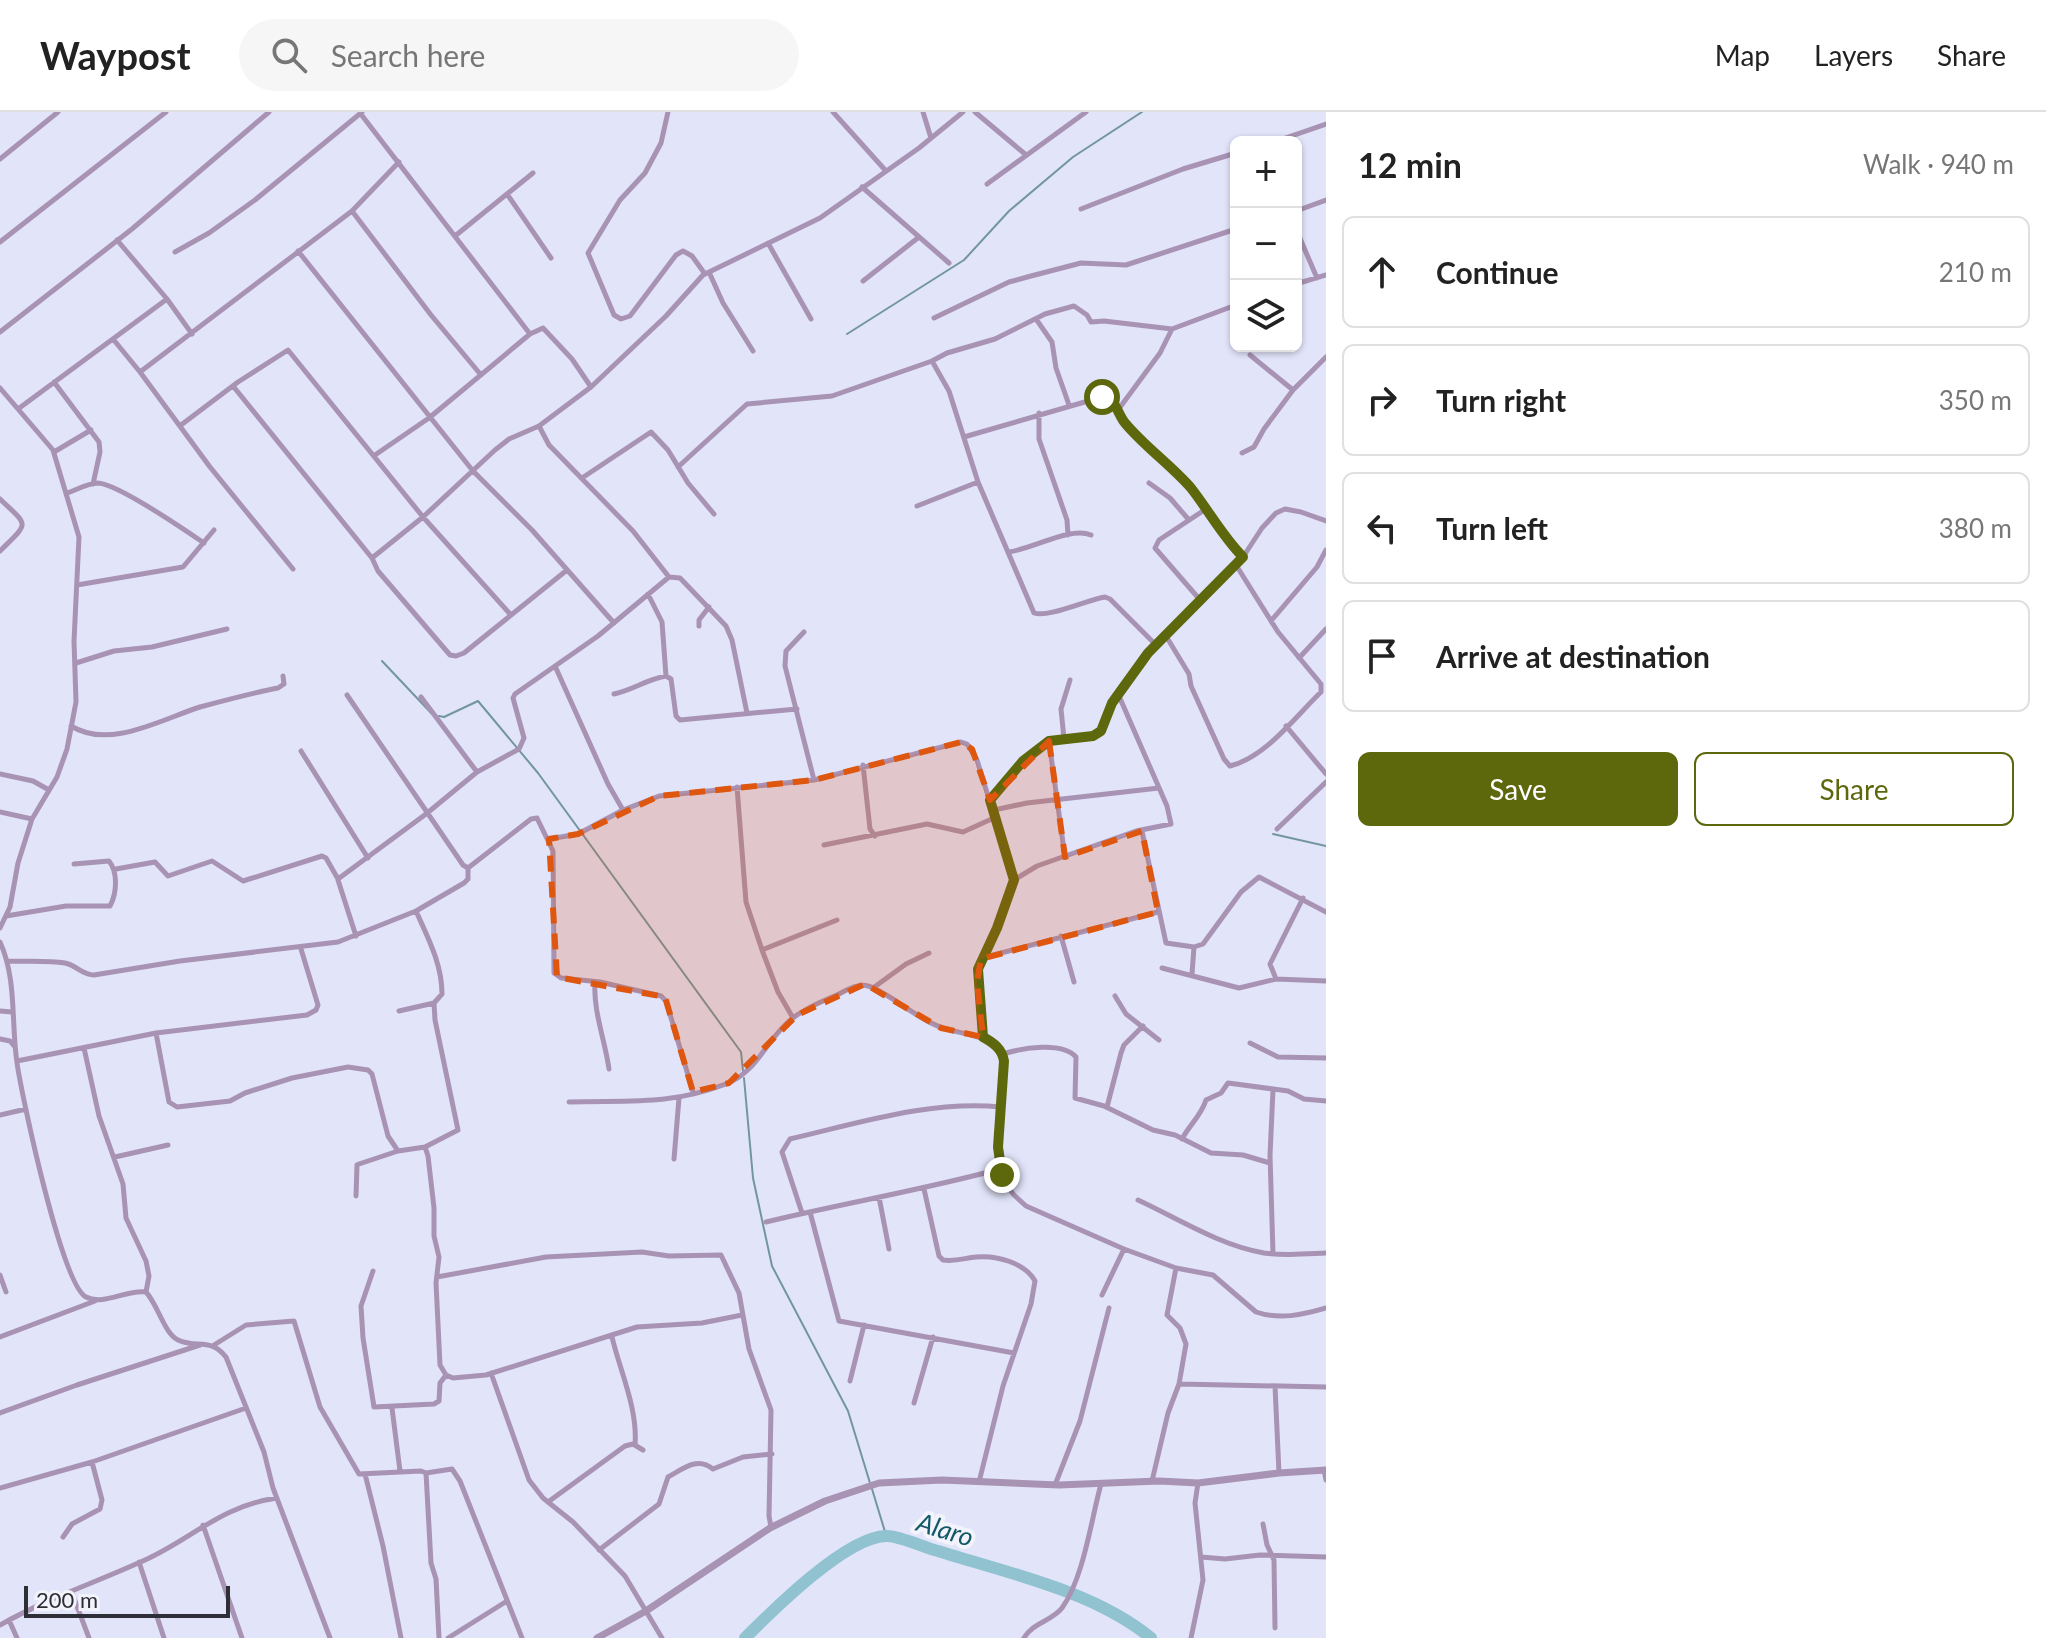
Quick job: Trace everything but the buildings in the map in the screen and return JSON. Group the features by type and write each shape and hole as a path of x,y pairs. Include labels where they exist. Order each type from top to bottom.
{"street":[{"path":"0,159 58,112"},
{"path":"0,242 166,112"},
{"path":"0,332 117,240 269,112"},
{"path":"175,252 209,233 255,200 361,112 530,334"},
{"path":"668,112 661,143 645,173 620,200 588,253 614,315 621,319 630,316 676,255 683,251 692,256 707,273 753,351"},
{"path":"833,112 886,171"},
{"path":"923,112 931,138"},
{"path":"372,558 423,517 509,439 539,426 591,387 707,273 820,218 963,112"},
{"path":"975,112 1025,154"},
{"path":"987,184 1086,112"},
{"path":"1291,136 1326,124"},
{"path":"1081,209 1183,169 1230,155"},
{"path":"140,372 352,211 399,162"},
{"path":"455,236 533,173"},
{"path":"862,187 949,263"},
{"path":"507,194 551,258"},
{"path":"1302,209 1326,200"},
{"path":"352,211 481,375"},
{"path":"934,318 1009,282 1081,263 1126,265 1230,231"},
{"path":"863,281 919,237"},
{"path":"117,240 192,334"},
{"path":"768,243 811,319"},
{"path":"1302,243 1317,278"},
{"path":"298,251 473,471 614,623"},
{"path":"1302,282 1326,275"},
{"path":"18,409 167,299"},
{"path":"678,467 747,404 832,396 947,353 995,339 1036,319 1074,306 1091,322 1172,329 1230,307"},
{"path":"1036,319 1052,342 1056,368 1069,405"},
{"path":"375,455 429,418 530,334 547,328 591,387"},
{"path":"1118,410 1160,353 1172,329"},
{"path":"113,339 210,467 293,569"},
{"path":"181,425 288,350 423,517 511,615"},
{"path":"1250,355 1293,390"},
{"path":"1242,453 1254,447 1293,390 1326,357"},
{"path":"932,361 949,391 978,482 1034,613 1046,615 1062,607 1105,597 1156,645"},
{"path":"54,382 99,442 93,484"},
{"path":"233,386 372,558 378,571 450,655 464,653 567,570"},
{"path":"0,388 54,452 79,537 73,680 76,702 67,749 32,819 18,864 10,907 0,928"},
{"path":"964,437 1039,413 1106,397 1114,403 1127,425 1189,486 1228,542 1243,557"},
{"path":"1039,413 1039,439 1067,520 1068,535"},
{"path":"539,426 549,445 633,531 669,577"},
{"path":"54,452 91,430"},
{"path":"582,478 651,432 668,450 688,483 714,514"},
{"path":"917,506 978,482"},
{"path":"1149,483 1170,498 1189,520"},
{"path":"67,493 93,484 108,486 151,508 204,543"},
{"path":"0,499 20,516 23,523 22,529 0,551"},
{"path":"1201,601 1155,548 1159,540 1206,509"},
{"path":"990,800 1023,761 1049,741 1096,735 1118,695 1156,645 1236,565 1276,513 1285,509 1326,521"},
{"path":"77,585 176,570 186,565 214,530"},
{"path":"1008,552 1068,535 1084,532 1091,535"},
{"path":"1271,621 1317,567 1326,550"},
{"path":"1166,636 1189,674 1191,686 1227,764 1234,765 1244,760 1286,726 1322,689 1271,621 1236,565"},
{"path":"338,879 477,772 523,745 524,738 513,698 515,694 614,623 669,577 680,578 726,626 732,640 747,713"},
{"path":"648,594 662,622 666,676"},
{"path":"699,626 699,620 709,607"},
{"path":"76,663 114,651 152,647 227,629"},
{"path":"1299,658 1326,629"},
{"path":"804,632 784,655 814,780"},
{"path":"555,666 608,784 623,810"},
{"path":"71,726 80,732 97,735 131,730 197,708 282,686 283,676"},
{"path":"614,694 634,690 648,680 666,676 671,679 676,716 680,720 797,709"},
{"path":"1064,739 1061,709 1070,680"},
{"path":"347,695 426,814 468,868"},
{"path":"1014,880 1037,866 1136,831 1171,824 1172,819 1160,788 1118,695"},
{"path":"421,697 477,772"},
{"path":"1286,726 1326,774"},
{"path":"1049,741 1065,857"},
{"path":"549,839 578,834 623,810 659,796 814,780 961,742 972,749 977,760 1014,880 997,928 981,959 977,982 983,1037"},
{"path":"301,751 368,858"},
{"path":"863,765 870,829 867,838"},
{"path":"0,774 33,781 49,790"},
{"path":"1277,829 1326,782"},
{"path":"737,787 746,902 778,992 793,1018"},
{"path":"824,845 927,824 963,832 995,814 1058,799 1160,788"},
{"path":"0,812 32,819"},
{"path":"468,868 535,817 553,851 554,973 561,978 656,994 666,1001 693,1092"},
{"path":"870,829 875,836"},
{"path":"1142,831 1166,943 1194,947 1203,944 1241,892 1257,878 1326,912"},
{"path":"116,869 152,861 158,863 168,876 212,861 243,881 322,856 338,879 356,936"},
{"path":"5,916 66,906 110,906 116,869 107,860 74,864"},
{"path":"7,961 61,963 94,975 338,942 416,911 464,883 468,879 468,868"},
{"path":"1276,979 1270,964 1303,898"},
{"path":"0,903 10,907"},
{"path":"399,1011 434,1003 442,994 436,955 416,911"},
{"path":"981,959 1158,912"},
{"path":"762,950 837,920"},
{"path":"1061,936 1074,982"},
{"path":"0,942 12,990 17,1061 40,1170 71,1278 84,1297 100,1299"},
{"path":"1192,975 1194,947"},
{"path":"17,1061 156,1033 313,1013 318,1005 301,949"},
{"path":"872,988 906,964 929,953"},
{"path":"1162,968 1239,988 1276,979 1326,981"},
{"path":"595,982 596,1006 609,1069"},
{"path":"569,1102 630,1103 679,1098 729,1083 749,1070 793,1018 815,1004 862,985 941,1028 983,1037 995,1044 1003,1054 1000,1169 1006,1185 1026,1206 1124,1249 1176,1268 1213,1275 1256,1312 1287,1316 1326,1308"},
{"path":"1115,996 1126,1014 1159,1040"},
{"path":"356,1196 357,1165 398,1151 425,1147 452,1135 459,1126 434,1003"},
{"path":"0,1011 12,1012"},
{"path":"1107,1107 1124,1045 1143,1026"},
{"path":"156,1033 169,1102 177,1107 230,1101 267,1085 348,1067 368,1070 372,1074 388,1136 398,1151"},
{"path":"0,1039 10,1041 16,1048"},
{"path":"1250,1043 1278,1057 1326,1058"},
{"path":"84,1048 99,1116 125,1192 126,1218 146,1261 149,1276 146,1292"},
{"path":"1003,1054 1019,1049 1067,1050 1075,1053 1074,1097 1107,1107 1153,1130 1211,1153 1243,1155 1270,1163"},
{"path":"1182,1139 1190,1124 1201,1115 1206,1100 1221,1093 1228,1083 1288,1091 1315,1101 1326,1101"},
{"path":"1273,1090 1270,1163 1273,1254"},
{"path":"674,1159 679,1098"},
{"path":"802,1213 782,1152 790,1139 908,1112 972,1105 1001,1107"},
{"path":"0,1115 26,1109"},
{"path":"115,1157 168,1145"},
{"path":"425,1147 439,1257 440,1365 446,1375 461,1378 491,1373 644,1326 702,1323 742,1315"},
{"path":"766,1222 924,1189 1000,1169"},
{"path":"924,1189 939,1256 943,1260 981,1256 1007,1260 1025,1270 1035,1281 979,1482"},
{"path":"879,1197 889,1249"},
{"path":"1138,1200 1226,1242 1273,1254 1326,1253"},
{"path":"810,1212 837,1319 1014,1353"},
{"path":"1102,1295 1124,1249"},
{"path":"437,1277 546,1257 642,1252 669,1256 717,1254 724,1260 739,1293 754,1368 771,1410 771,1527"},
{"path":"1152,1482 1168,1413 1179,1384 1186,1344 1180,1328 1167,1315 1176,1268"},
{"path":"373,1271 361,1306 373,1404 377,1409 439,1401 440,1383 446,1375"},
{"path":"0,1275 6,1292"},
{"path":"0,1337 100,1299 146,1292 154,1300 169,1333 179,1341 205,1343 220,1348 264,1452 277,1498 330,1638"},
{"path":"1055,1485 1080,1421 1109,1308"},
{"path":"213,1346 246,1325 294,1321 320,1407 359,1474 426,1473 452,1469 460,1481 522,1638"},
{"path":"850,1381 864,1325"},
{"path":"612,1337 636,1433 635,1445"},
{"path":"914,1403 933,1337"},
{"path":"178,1352 179,1341"},
{"path":"0,1413 205,1343"},
{"path":"491,1373 529,1480 625,1576 662,1638"},
{"path":"1179,1384 1326,1387"},
{"path":"1275,1386 1279,1473"},
{"path":"0,1488 92,1462 246,1408"},
{"path":"392,1408 400,1471"},
{"path":"548,1502 592,1467 625,1446 635,1445 643,1450"},
{"path":"599,1550 659,1504 668,1477 697,1463 713,1469 743,1457 772,1454"},
{"path":"63,1537 72,1524 100,1509 102,1500 92,1462"},
{"path":"597,1638 646,1611 771,1527 825,1501 879,1483 942,1480 1055,1485 1198,1483 1325,1470 1326,1480"},
{"path":"426,1473 439,1638"},
{"path":"365,1474 401,1638"},
{"path":"1191,1638 1203,1580 1195,1503 1198,1483"},
{"path":"1024,1638 1028,1631 1061,1609 1072,1588 1101,1484"},
{"path":"0,1625 139,1562 244,1505 277,1498"},
{"path":"1263,1524 1275,1573 1275,1628"},
{"path":"203,1525 242,1638"},
{"path":"1201,1557 1326,1557"},
{"path":"139,1562 164,1638"},
{"path":"72,1593 89,1638"},
{"path":"448,1638 507,1601"},
{"path":"9,1620 17,1638"}],"highlighted area":[{"path":"1049,741 1065,857 1142,831 1158,912 981,959 977,982 983,1037 941,1028 865,984 797,1015 729,1083 693,1092 665,997 557,977 549,839 578,834 659,796 814,780 961,742 972,749 990,800"}],"waterway":[{"path":"847,334 964,260 1009,211 1073,157 1142,112"},
{"path":"382,661 433,715"},
{"path":"439,716 444,717 478,701 538,773 741,1052 743,1071"},
{"path":"1273,834 1326,846"},
{"path":"744,1078 753,1178 772,1266 848,1411 870,1483"},
{"path":"872,1489 886,1535"},
{"name":"Alaro","path":"745,1638 831,1561 851,1548 886,1536 1049,1585 1104,1608 1151,1638"}],"route":[{"path":"1002,1175 998,1147 1004,1061 995,1044 983,1037 977,982 981,959 997,928 1014,880 990,800 1023,761 1049,741 1093,736 1101,731 1112,703 1148,653 1243,557 1228,542 1189,486 1127,425 1114,403 1102,397"}]}
